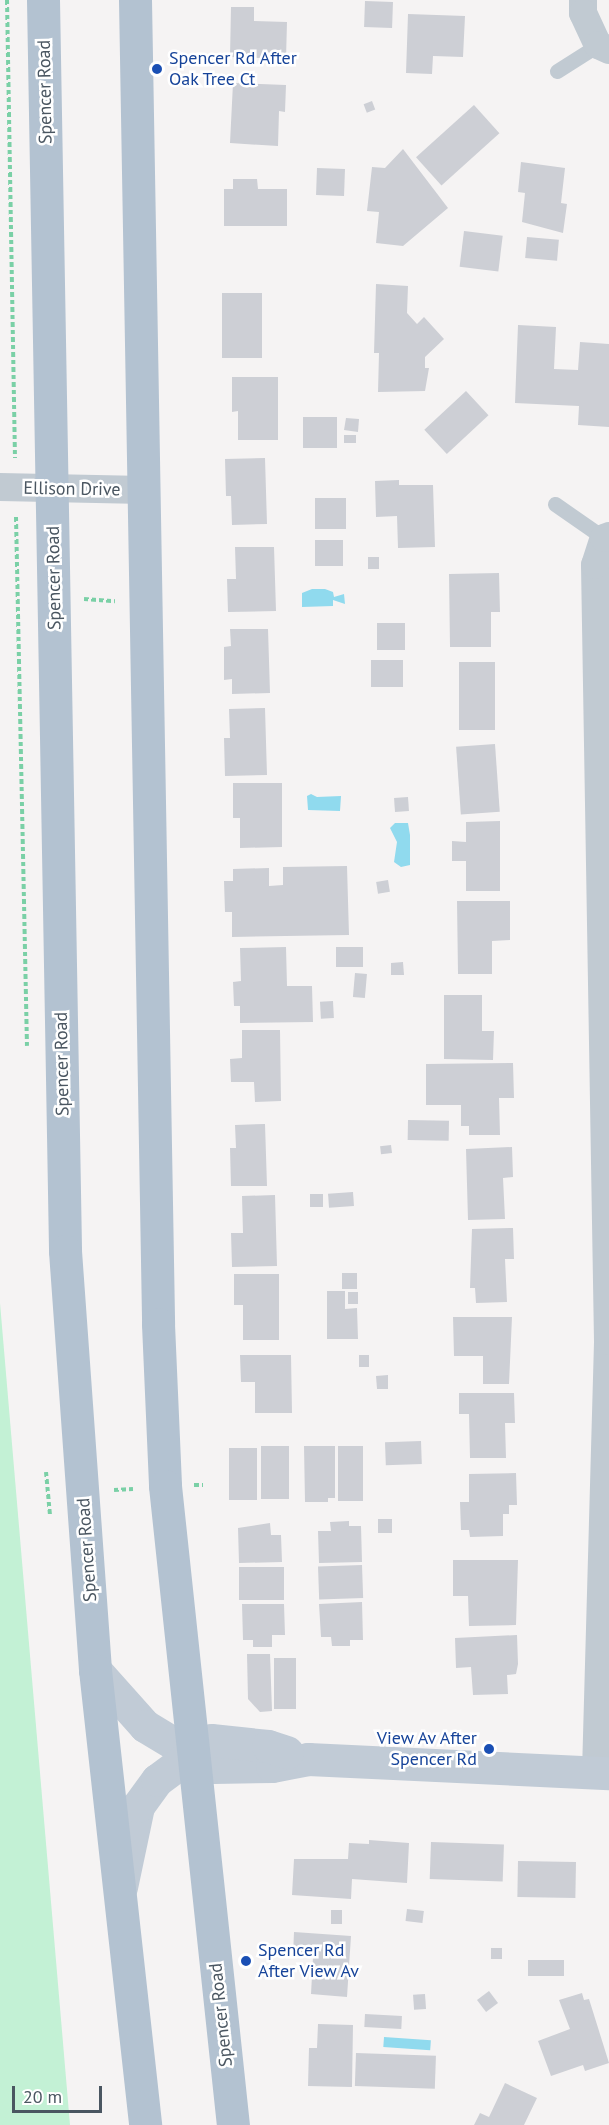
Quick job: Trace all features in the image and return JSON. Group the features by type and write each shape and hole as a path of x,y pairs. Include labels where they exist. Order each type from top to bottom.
{"main road":[{"name":"Spencer Road","path":"43,0 65,1251 95,1670 121,1887 145,2125"},
{"name":"Spencer Road","path":"135,0 148,603 158,1324 165,1486 233,2125"}],"street":[{"path":"583,0 583,13 603,47"},
{"name":"Ellison Drive","path":"0,487 53,491 144,490"},
{"path":"95,1670 145,1726 213,1767 272,1766 308,1759 603,1772 609,1341 595,565 606,537"},
{"path":"121,1887 138,1806 157,1780 192,1753"}],"lane":[{"path":"557,71 603,47"},
{"path":"555,504 606,537"}],"path":[{"path":"17,595 148,603"},
{"path":"47,1494 203,1485"}],"green space":[{"path":"0,1303 70,2125 0,2125"}],"water":[{"path":"312,589 325,589 333,592 334,597 344,594 345,604 333,600 333,606 302,607 302,593"},
{"path":"311,794 317,797 341,796 340,811 308,810 307,796"},
{"path":"395,823 408,823 410,865 401,867 394,862 397,842 390,828"},
{"path":"384,2037 431,2040 430,2050 383,2047"}],"building":[{"path":"365,1 393,2 392,28 364,27"},
{"path":"231,7 254,7 254,21 287,22 286,59 230,57"},
{"path":"408,14 465,16 463,57 433,56 432,74 406,73"},
{"path":"233,83 286,85 285,112 279,111 278,146 230,143"},
{"path":"372,101 375,109 367,113 364,104"},
{"path":"474,105 499,133 441,185 416,157"},
{"path":"403,149 448,208 403,246 376,243 379,212 367,211 372,167 385,168"},
{"path":"521,162 565,168 561,203 567,204 563,233 522,222 525,193 518,192"},
{"path":"317,168 345,169 344,196 316,195"},
{"path":"233,179 257,179 258,189 287,189 287,226 224,226 224,189 233,189"},
{"path":"464,231 503,236 498,271 460,267"},
{"path":"527,237 559,240 557,261 525,258"},
{"path":"376,284 408,286 407,313 417,324 424,317 444,339 425,357 425,368 429,368 425,391 378,392 379,353 374,353"},
{"path":"222,293 262,293 262,358 222,358"},
{"path":"518,325 556,327 554,369 578,370 580,342 609,344 609,427 578,425 579,406 515,403"},
{"path":"232,377 278,377 278,440 238,440 238,411 232,412"},
{"path":"466,391 489,415 447,454 424,430"},
{"path":"303,417 337,417 337,448 303,448"},
{"path":"346,418 359,419 358,432 344,430"},
{"path":"344,435 356,435 356,443 344,443"},
{"path":"265,458 267,524 232,525 231,496 226,496 225,459"},
{"path":"399,480 399,485 433,485 435,547 398,548 397,516 376,517 375,481"},
{"path":"315,498 346,498 346,529 315,529"},
{"path":"315,540 343,540 343,566 315,566"},
{"path":"235,547 274,547 276,611 228,612 227,579 236,579"},
{"path":"368,557 379,557 379,569 368,569"},
{"path":"499,573 500,612 491,612 491,647 450,647 449,574"},
{"path":"377,623 405,623 405,650 377,650"},
{"path":"230,629 268,629 270,693 232,694 232,679 224,680 224,647 231,646"},
{"path":"371,660 403,660 403,687 371,687"},
{"path":"459,662 495,662 495,730 459,730"},
{"path":"265,708 267,775 225,776 224,738 230,738 229,709"},
{"path":"495,744 500,812 461,815 456,747"},
{"path":"233,783 282,783 282,847 240,848 240,818 233,818"},
{"path":"408,797 409,811 395,812 394,798"},
{"path":"500,821 500,891 466,891 466,861 452,861 452,841 466,842 466,822"},
{"path":"347,866 349,935 232,937 232,912 225,912 224,881 233,881 233,869 269,868 269,886 283,885 283,867"},
{"path":"388,880 390,892 378,894 376,882"},
{"path":"457,901 510,901 510,940 492,941 492,974 458,974"},
{"path":"286,947 287,986 312,986 313,1022 240,1023 240,1006 234,1006 233,982 241,981 240,948"},
{"path":"336,947 363,947 363,967 336,967"},
{"path":"403,962 404,975 391,975 391,963"},
{"path":"355,973 367,974 365,998 353,997"},
{"path":"444,995 482,995 482,1031 494,1031 493,1060 444,1059"},
{"path":"333,1001 334,1018 321,1019 320,1002"},
{"path":"242,1030 280,1030 281,1101 255,1102 254,1082 231,1082 230,1059 242,1058"},
{"path":"513,1063 514,1098 499,1098 500,1135 469,1135 469,1126 461,1126 461,1105 426,1105 426,1064"},
{"path":"408,1120 449,1121 449,1141 408,1140"},
{"path":"265,1124 267,1186 231,1186 230,1148 236,1148 235,1125"},
{"path":"391,1145 392,1153 381,1154 380,1146"},
{"path":"512,1147 513,1177 503,1178 505,1219 468,1220 466,1149"},
{"path":"353,1192 354,1206 329,1208 328,1194"},
{"path":"310,1194 323,1194 323,1207 310,1207"},
{"path":"275,1195 277,1266 232,1267 231,1233 243,1233 242,1196"},
{"path":"513,1228 514,1259 505,1259 507,1302 476,1303 475,1288 470,1288 472,1229"},
{"path":"342,1273 357,1273 357,1289 342,1289"},
{"path":"234,1274 279,1274 279,1340 243,1340 243,1305 234,1305"},
{"path":"327,1291 345,1291 345,1309 357,1308 358,1339 327,1339"},
{"path":"348,1292 358,1292 358,1304 348,1304"},
{"path":"453,1317 512,1317 509,1384 483,1384 483,1356 454,1356"},
{"path":"240,1355 291,1355 292,1413 255,1413 255,1382 241,1382"},
{"path":"359,1355 369,1355 369,1367 359,1367"},
{"path":"388,1375 388,1389 377,1389 376,1376"},
{"path":"459,1393 514,1393 515,1423 505,1423 506,1458 470,1458 469,1414 459,1414"},
{"path":"421,1441 422,1464 386,1465 385,1442"},
{"path":"261,1446 289,1446 289,1499 261,1499"},
{"path":"304,1446 335,1446 335,1498 328,1498 328,1502 305,1502"},
{"path":"338,1446 363,1446 363,1501 338,1501"},
{"path":"229,1448 257,1448 257,1500 229,1500"},
{"path":"516,1473 517,1505 509,1505 509,1514 503,1514 503,1536 470,1537 469,1530 461,1530 460,1502 469,1502 469,1474"},
{"path":"378,1519 392,1519 392,1533 378,1533"},
{"path":"349,1521 349,1526 361,1526 362,1562 319,1563 318,1531 331,1531 330,1522"},
{"path":"270,1523 271,1535 281,1535 282,1562 239,1563 238,1528"},
{"path":"453,1560 518,1560 516,1625 469,1626 468,1596 453,1596"},
{"path":"362,1565 363,1598 319,1600 318,1567"},
{"path":"239,1567 284,1567 284,1600 239,1600"},
{"path":"362,1602 363,1640 350,1640 350,1646 332,1646 331,1637 321,1637 319,1604"},
{"path":"242,1604 284,1604 285,1635 272,1635 272,1647 253,1647 253,1640 243,1640"},
{"path":"517,1635 518,1664 516,1674 507,1675 508,1694 473,1695 471,1667 456,1668 455,1638"},
{"path":"247,1654 270,1654 272,1711 260,1712 248,1699"},
{"path":"274,1658 296,1658 296,1709 274,1709"},
{"path":"369,1840 409,1843 407,1883 352,1879 351,1899 292,1895 294,1859 348,1859 349,1843 369,1844"},
{"path":"431,1842 504,1845 503,1882 430,1879"},
{"path":"518,1861 576,1862 575,1898 517,1897"},
{"path":"407,1909 424,1911 422,1923 406,1921"},
{"path":"331,1910 342,1910 342,1924 331,1924"},
{"path":"294,1932 351,1936 347,1997 311,1994 313,1957 293,1956"},
{"path":"491,1948 502,1948 502,1959 491,1959"},
{"path":"528,1960 564,1960 564,1976 528,1976"},
{"path":"489,1991 498,2003 486,2012 477,2000"},
{"path":"582,1993 584,2000 589,1999 609,2063 585,2071 583,2065 551,2076 538,2041 570,2029 559,2000"},
{"path":"425,1994 426,2009 414,2010 413,1995"},
{"path":"365,2014 402,2016 401,2029 364,2027"},
{"path":"318,2024 353,2025 352,2087 308,2086 309,2048 317,2048"},
{"path":"356,2053 436,2056 435,2089 355,2086"},
{"path":"505,2083 537,2098 524,2125 474,2125 480,2113 489,2117"}],"place":[{"name":"Spencer Rd After Oak Tree Ct","path":"157,69"},
{"name":"View Av After Spencer Rd","path":"489,1749"},
{"name":"Spencer Rd After View Av","path":"246,1961"}]}
